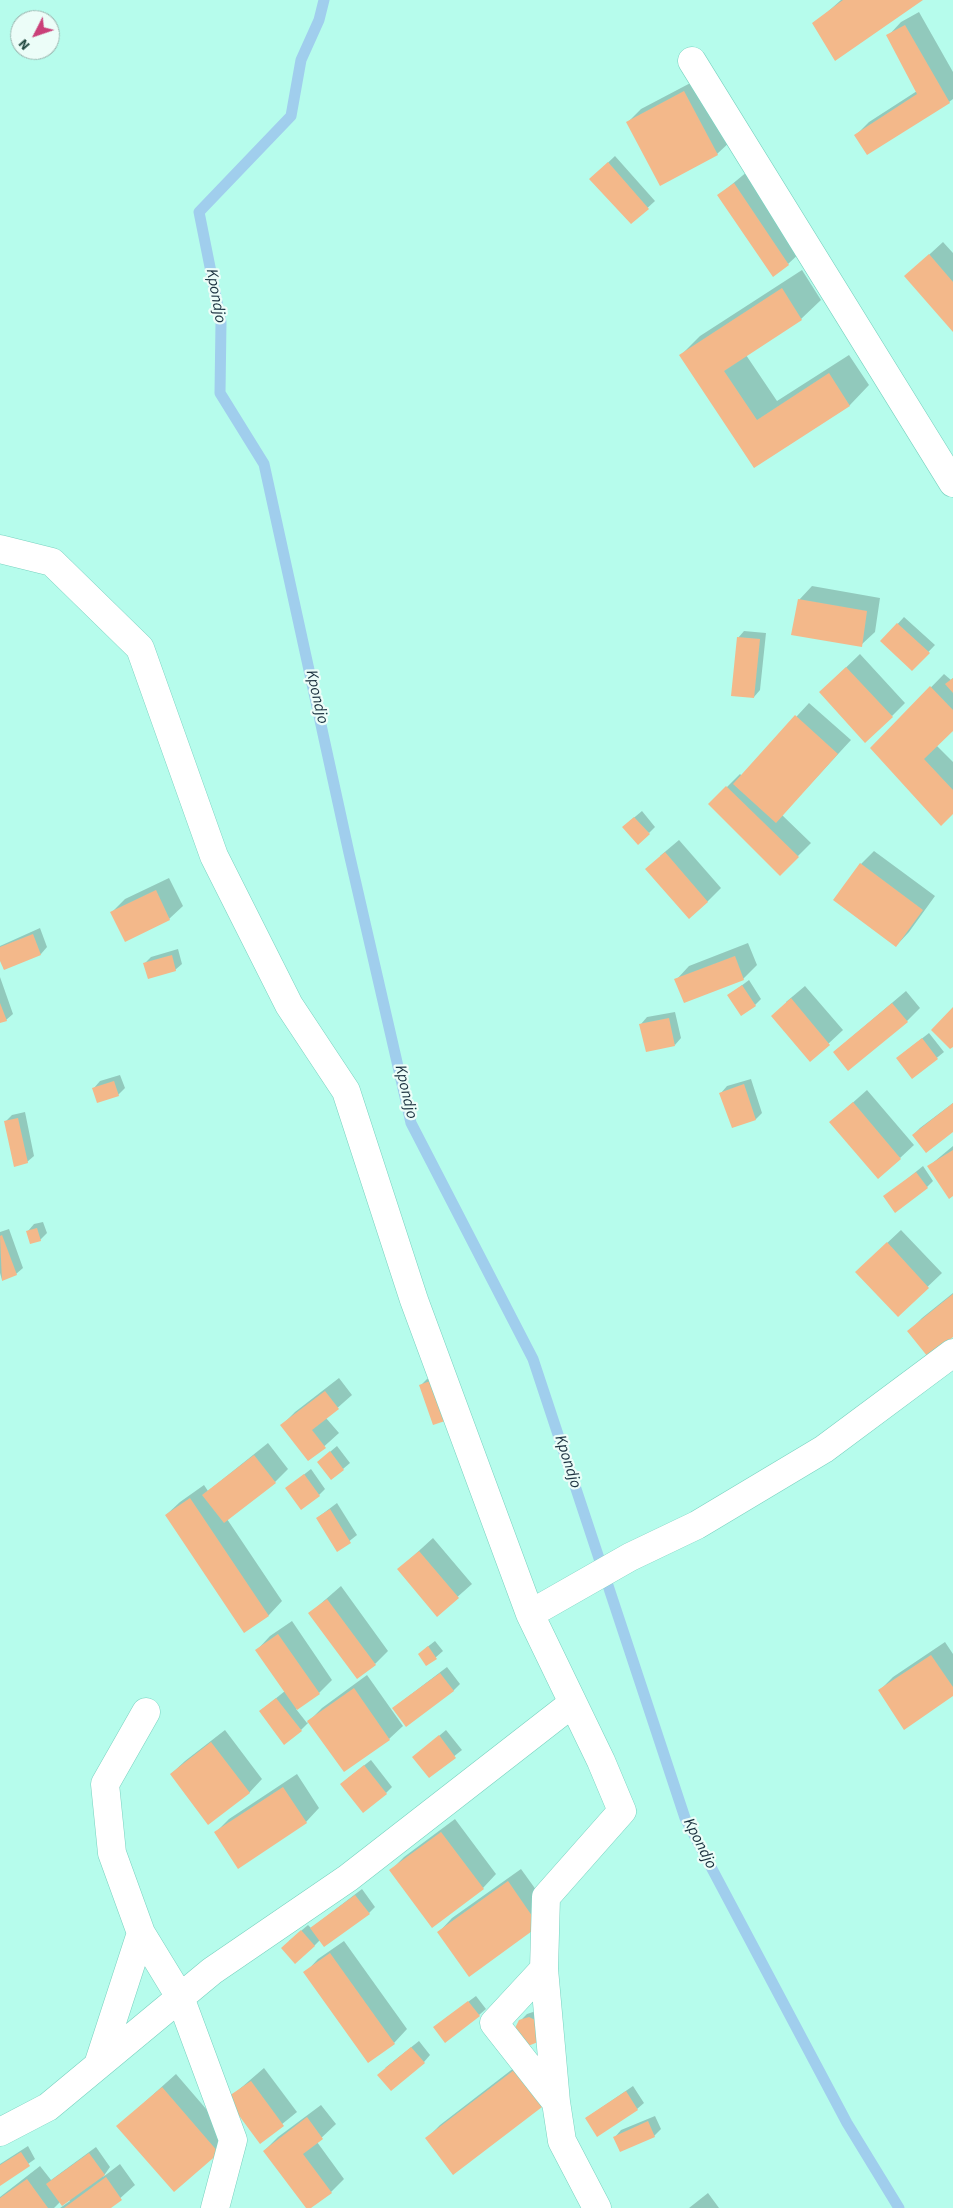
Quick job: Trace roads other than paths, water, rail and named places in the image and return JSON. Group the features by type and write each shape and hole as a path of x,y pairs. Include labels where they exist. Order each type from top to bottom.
{"street":[{"path":"692,61 953,483"},
{"path":"0,549 52,562 140,648 214,856 289,1004 346,1091 414,1300 530,1614 622,1811 546,1897 544,1969 556,2102 562,2141 597,2208"},
{"path":"530,1614 630,1557 697,1525 824,1449 953,1352"},
{"path":"0,2132 48,2107 212,1971 348,1878 573,1703"},
{"path":"146,1712 105,1784 112,1853 141,1933 180,1997 234,2140 216,2208"},
{"path":"98,2065 141,1933"},
{"path":"544,1969 494,2023 556,2102"}],"waterway":[{"name":"Kpondjo","path":"324,0 319,20 301,60 291,116 199,212 221,322 220,393 264,464 349,853 411,1123 533,1359 685,1818 847,2123 899,2208"}]}
